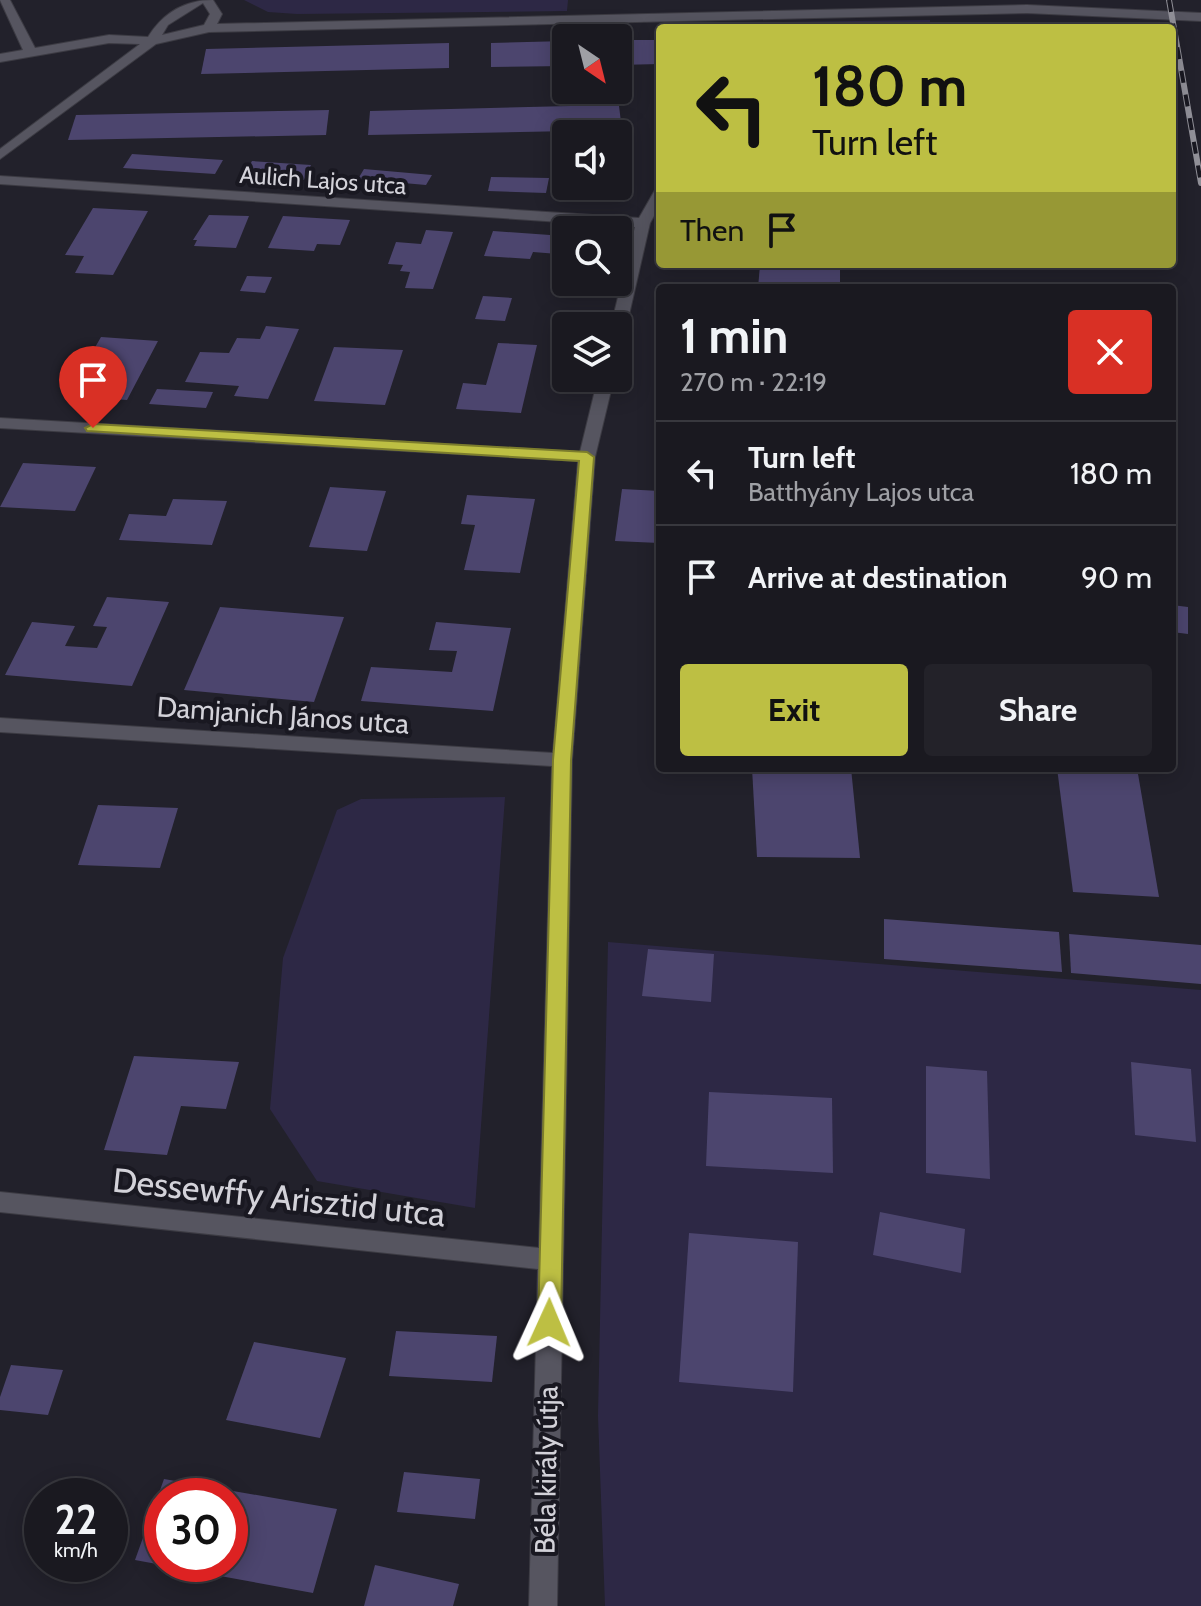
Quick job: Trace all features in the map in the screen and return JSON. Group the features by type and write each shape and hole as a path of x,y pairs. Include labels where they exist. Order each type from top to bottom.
{"street":[{"path":"4,0 31,53"},
{"path":"0,155 152,41 163,23 200,0"},
{"path":"207,0 216,14 209,28"},
{"path":"764,24 795,0"},
{"path":"0,58 109,39 152,41 209,28 1027,9 1201,17"},
{"name":"Aulich Lajos utca","path":"0,180 643,223"},
{"path":"622,312 643,223 656,200"},
{"name":"Béla király útja","path":"543,1606 562,760 587,457 603,392"},
{"path":"0,423 587,457"},
{"name":"Damjanich János utca","path":"0,725 562,760"},
{"name":"Dessewffy Arisztid utca","path":"0,1202 551,1260"}],"shaded area":[{"path":"244,0 568,0 567,11 297,14 268,12"},
{"path":"930,20 930,24 778,24"},
{"path":"505,797 475,1208 317,1181 270,1109 283,958 337,810 361,799"},
{"path":"608,942 1201,990 1201,1606 605,1606 598,1416"}],"building":[{"path":"632,40 656,40 656,64 632,65"},
{"path":"552,41 552,66 491,67 491,43"},
{"path":"449,43 449,68 201,74 206,49"},
{"path":"619,106 621,120 552,120 552,131 368,135 370,111"},
{"path":"329,110 326,135 68,140 76,115"},
{"path":"132,154 223,160 215,174 123,168"},
{"path":"252,161 311,165 304,180 244,176"},
{"path":"364,169 432,175 426,185 358,179"},
{"path":"491,177 549,178 546,193 488,191"},
{"path":"93,208 148,211 113,275 75,273 84,256 65,255"},
{"path":"209,215 249,216 236,248 194,246 197,240 193,240"},
{"path":"283,216 350,220 340,245 317,244 314,251 268,248"},
{"path":"426,230 453,232 433,289 405,288 410,272 400,271 403,265 388,264 396,242 421,244"},
{"path":"493,231 552,235 552,254 533,252 530,259 484,256"},
{"path":"760,268 840,268 840,284 758,284"},
{"path":"247,276 272,277 265,293 240,291"},
{"path":"483,296 512,298 505,321 475,319"},
{"path":"266,326 299,329 268,399 234,396 239,386 185,382 200,352 229,353 237,338 260,339"},
{"path":"101,337 158,341 127,400 87,397 94,384 61,381 72,362 86,363"},
{"path":"498,343 537,345 521,413 456,409 463,383 486,385"},
{"path":"334,347 403,350 385,405 314,401"},
{"path":"157,389 213,392 206,408 149,404"},
{"path":"23,463 96,467 75,511 0,507"},
{"path":"330,487 386,491 367,551 309,547"},
{"path":"622,489 656,491 656,543 615,541"},
{"path":"467,495 535,499 520,573 464,570 475,525 461,524"},
{"path":"173,499 227,501 212,545 119,540 129,514 166,516"},
{"path":"107,597 169,602 132,686 5,675 32,622 75,626 65,646 97,648 107,627 93,626"},
{"path":"1176,606 1188,607 1188,634 1176,632"},
{"path":"220,607 344,617 314,702 184,690"},
{"path":"436,622 511,628 493,711 361,701 371,667 452,672 457,651 429,650"},
{"path":"752,772 851,772 860,858 757,857"},
{"path":"1058,772 1138,772 1159,897 1073,892"},
{"path":"98,805 178,808 160,868 78,865"},
{"path":"884,919 1059,932 1062,972 884,959"},
{"path":"1069,934 1201,945 1201,984 1071,973"},
{"path":"648,949 714,954 711,1002 642,996"},
{"path":"134,1056 239,1062 226,1109 181,1106 167,1155 104,1150"},
{"path":"1131,1062 1191,1069 1196,1142 1135,1135"},
{"path":"926,1066 987,1071 990,1179 926,1173"},
{"path":"709,1092 832,1098 833,1173 706,1166"},
{"path":"880,1212 965,1229 961,1273 873,1255"},
{"path":"689,1233 798,1242 793,1392 679,1382"},
{"path":"396,1331 497,1336 492,1382 389,1376"},
{"path":"254,1342 346,1358 320,1438 226,1420"},
{"path":"11,1365 63,1370 48,1415 0,1410 0,1397"},
{"path":"404,1472 480,1479 475,1519 397,1512"},
{"path":"248,1494 337,1509 313,1593 248,1581"},
{"path":"144,1535 144,1562 135,1560"},
{"path":"375,1565 459,1584 453,1606 364,1606"}],"railway":[{"path":"1169,0 1173,24"},
{"path":"1176,40 1201,183"}],"route":[{"path":"93,428 587,457 562,760 549,1323"}]}
